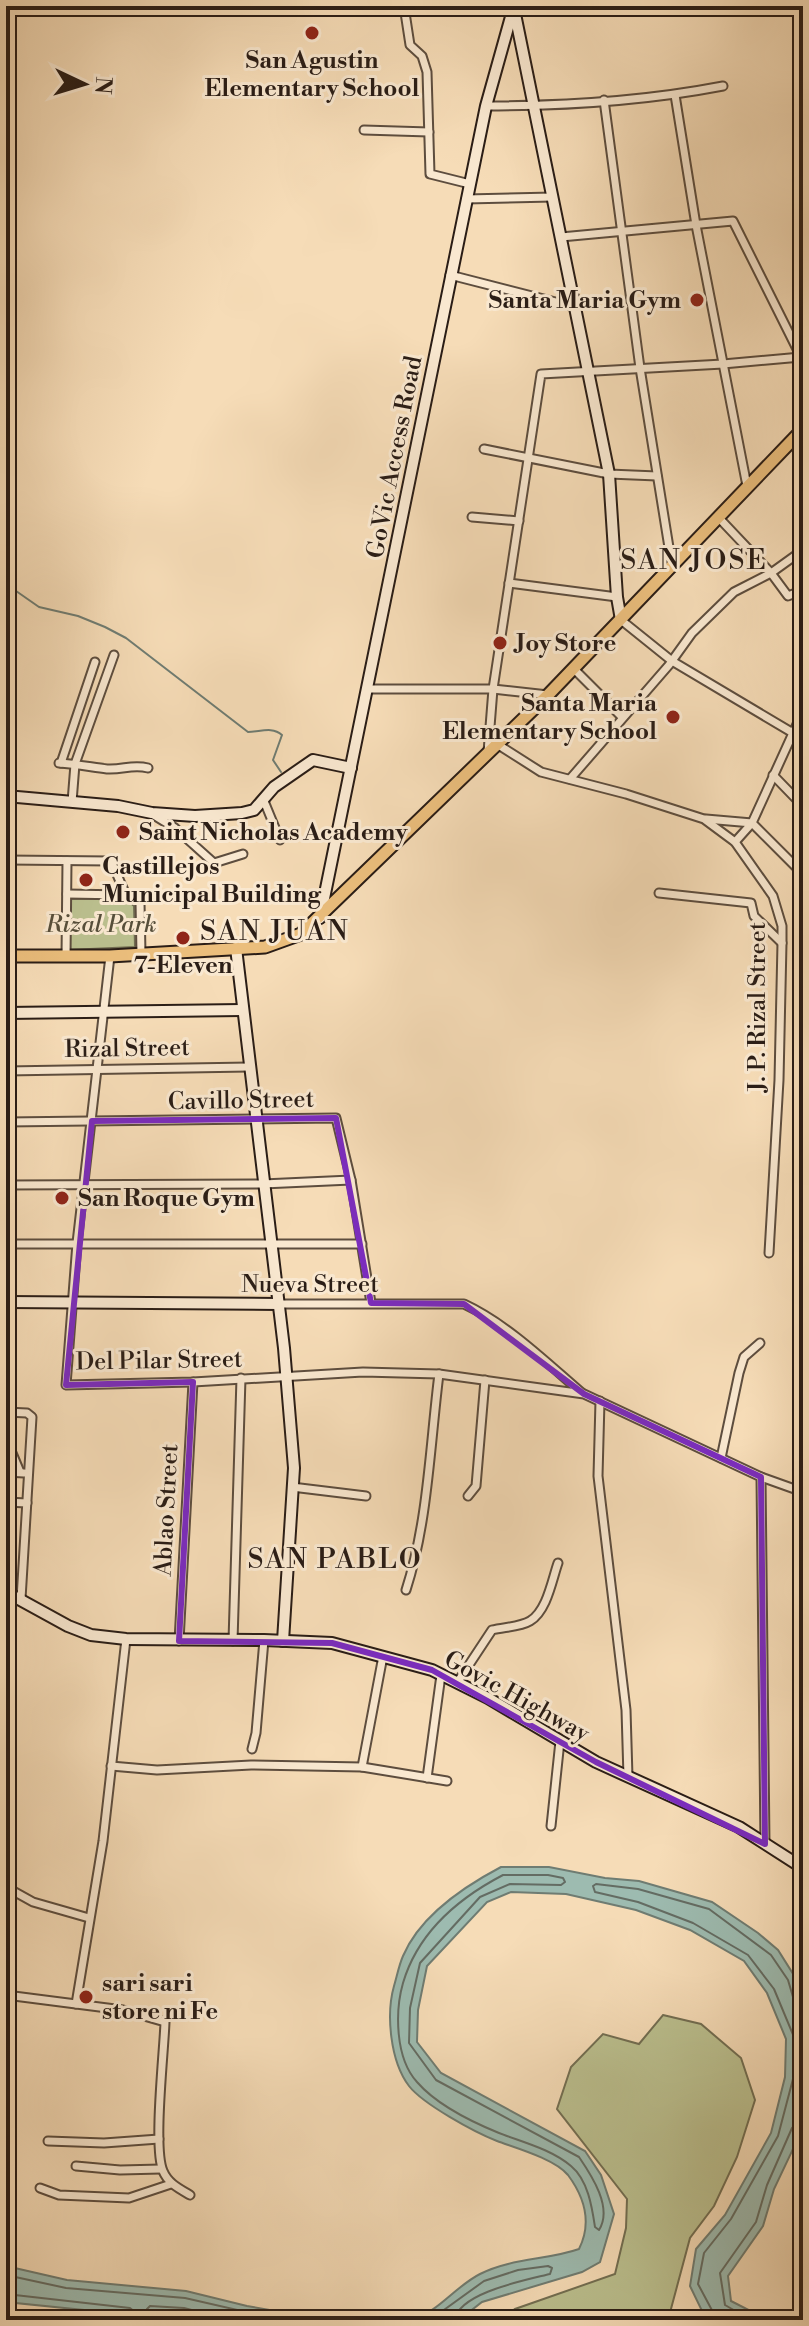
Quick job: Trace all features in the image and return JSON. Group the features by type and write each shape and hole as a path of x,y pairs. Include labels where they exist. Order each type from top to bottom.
{"main road":[{"path":"514,7 609,474 621,620"},
{"name":"GoVic Access Road","path":"320,918 466,199 486,106 514,7"},
{"path":"6,956 110,956 236,948 282,943 301,934 548,695 799,433"},
{"path":"6,796 118,806 152,813 195,816 242,813 254,810 274,787 313,760 351,768"},
{"path":"236,948 279,1304 294,1468 283,1641"},
{"path":"6,1013 242,1010"},
{"name":"Nueva Street","path":"6,1302 72,1305 279,1304"},
{"name":"Govic Highway","path":"6,1592 91,1635 179,1641 332,1643 441,1675 596,1762 739,1827 803,1868"}],"street":[{"path":"404,6 410,45 422,56 427,72 430,174 470,184"},
{"path":"486,106 534,106 675,95 723,86"},
{"path":"675,95 696,225 747,487"},
{"path":"604,100 640,368 672,566"},
{"path":"364,130 429,132"},
{"path":"466,199 553,197"},
{"path":"492,748 493,689 541,374 802,359 733,221 561,237"},
{"path":"450,275 575,307"},
{"path":"799,433 803,462"},
{"path":"484,449 609,474 657,476"},
{"path":"472,517 519,521"},
{"path":"719,518 771,573 788,596 803,590"},
{"path":"570,779 672,661 692,633 734,592 771,573 803,550"},
{"path":"509,583 617,597"},
{"path":"621,620 672,661 793,733 803,743"},
{"path":"72,802 75,764 114,655"},
{"path":"95,662 59,763 108,769 134,765 148,768"},
{"path":"573,668 622,717"},
{"path":"368,689 493,689 548,695"},
{"path":"735,842 752,823 803,711"},
{"name":"J. P. Rizal Street","path":"492,748 541,772 626,794 704,819 735,842 773,896 782,926 782,943 779,1080 769,1253"},
{"path":"773,775 803,806"},
{"path":"264,801 280,840"},
{"path":"152,813 175,828 214,863 243,854"},
{"path":"704,819 752,823 803,874"},
{"path":"6,860 111,861 126,895"},
{"path":"66,957 67,861"},
{"path":"659,893 751,903 754,916 782,943"},
{"path":"67,894 126,895 140,902 141,954"},
{"name":"Del Pilar Street","path":"110,956 77,1243 66,1385 193,1382 363,1372 439,1374 584,1394"},
{"name":"Rizal Street","path":"6,1071 249,1067"},
{"name":"Cavillo Street","path":"6,1122 336,1118 351,1180 371,1303"},
{"path":"6,1185 263,1184 351,1180"},
{"path":"6,1244 362,1244"},
{"name":"Nueva Street","path":"279,1304 464,1304 536,1353 584,1394"},
{"path":"721,1458 744,1357 760,1343"},
{"path":"406,1590 417,1557 423,1523 439,1374"},
{"path":"233,1641 241,1378"},
{"path":"468,1496 476,1486 485,1380"},
{"name":"Ablao Street","path":"179,1641 193,1382"},
{"path":"584,1394 761,1477 801,1491 802,1819"},
{"path":"600,1401 598,1476 626,1710 628,1777"},
{"path":"6,1412 27,1413 32,1417 24,1473 27,1503 21,1599"},
{"path":"6,1450 12,1453 24,1473"},
{"path":"6,1472 24,1473"},
{"path":"761,1477 765,1844"},
{"path":"292,1487 366,1496"},
{"path":"6,1502 27,1503"},
{"path":"457,1683 492,1630 529,1622 537,1615 558,1563"},
{"path":"76,2004 103,1841 126,1639"},
{"path":"252,1749 264,1640"},
{"path":"362,1767 383,1656"},
{"path":"427,1778 441,1675"},
{"path":"551,1826 560,1741"},
{"path":"6,1768 9,1752"},
{"path":"111,1766 157,1770 251,1765 362,1767 447,1781"},
{"path":"6,1887 33,1902 89,1918"},
{"path":"6,1995 123,2010 165,2022 159,2139 161,2169 171,2184 190,2195"},
{"path":"48,2141 104,2143 159,2139"},
{"path":"76,2166 120,2170 161,2169"},
{"path":"40,2188 59,2195 129,2198 171,2184"}],"highlighted area":[{"path":"336,1118 371,1303 464,1304 584,1394 761,1477 765,1844 596,1762 432,1670 332,1643 179,1641 193,1382 66,1385 92,1121"}],"green space":[{"name":"Rizal Park","path":"125,898 134,906 135,947 67,950 68,899"},
{"path":"663,2015 701,2024 741,2058 755,2100 737,2157 714,2206 690,2238 668,2320 500,2320 515,2309 615,2274 626,2228 627,2199 557,2109 571,2067 603,2034 639,2044"}],"water":[{"path":"501,1867 549,1867 639,1881 712,1902 778,1950 795,1977 803,2008 803,2120 774,2189 763,2226 728,2276 731,2301 768,2320 711,2320 703,2313 690,2286 696,2249 725,2215 771,2133 785,2077 786,2039 767,1993 744,1961 690,1930 636,1910 566,1894 511,1892 487,1902 427,1966 418,2010 417,2042 441,2073 585,2151 601,2175 614,2214 600,2262 582,2272 482,2302 459,2320 412,2320 430,2311 480,2274 517,2262 579,2249 585,2230 582,2202 574,2184 562,2169 476,2131 425,2101 409,2086 394,2051 390,2023 392,1997 400,1963 411,1942 444,1904"},
{"path":"6,2266 67,2280 186,2291 326,2320 182,2320 6,2302"}],"waterway":[{"path":"6,584 39,607 78,616 126,638 248,732 278,732 282,735 273,760 281,772"}],"place":[{"name":"San Agustin Elementary School","path":"312,33"},
{"name":"Santa Maria Gym","path":"697,300"},
{"name":"Joy Store","path":"500,643"},
{"name":"Santa Maria Elementary School","path":"673,717"},
{"name":"Saint Nicholas Academy","path":"123,832"},
{"name":"Castillejos Municipal Building","path":"86,880"},
{"name":"7-Eleven","path":"183,938"},
{"name":"San Roque Gym","path":"62,1198"},
{"name":"sari sari store ni Fe","path":"86,1997"}],"district":[{"name":"SAN JOSE","path":"694,559"},
{"name":"SAN JUAN","path":"275,930"},
{"name":"SAN PABLO","path":"335,1558"}]}
